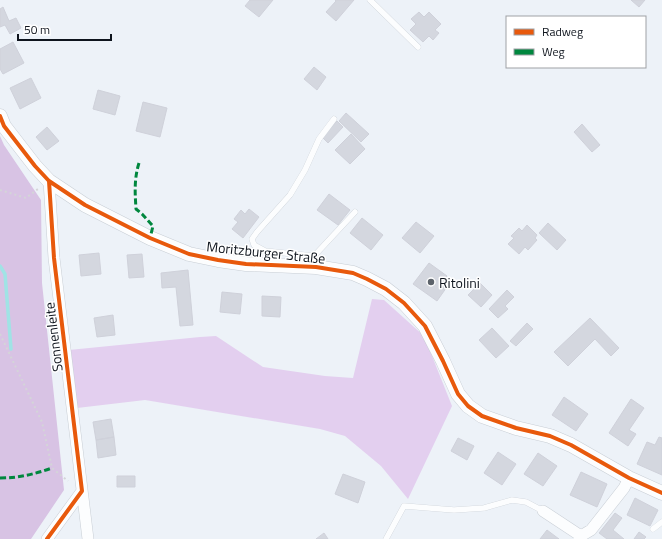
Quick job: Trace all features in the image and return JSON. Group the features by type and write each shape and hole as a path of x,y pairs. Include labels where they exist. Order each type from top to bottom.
{"street":[{"name":"Moritzburger Straße","path":"0,116 4,126 35,166 49,181 85,205 150,238 189,254 218,260 246,264 315,262 353,273 386,289 404,302 425,326 444,361 458,394 468,406 477,413 516,428 550,436 571,445 629,478 662,493"},
{"name":"Sonnenleite","path":"49,181 54,258 88,539"},
{"path":"543,511 580,538 591,530 624,488 629,478"},
{"path":"47,539 82,491"}],"lane":[{"path":"370,0 418,47"},
{"path":"334,119 319,139 305,170 290,195 252,239 254,245 264,250 315,262 355,212"},
{"path":"386,539 404,506 454,510 484,508 512,500 526,502 543,511"},
{"path":"653,530 662,522"}],"path":[{"path":"0,190 26,198"},
{"path":"0,334 42,422 52,468 82,491"}],"shaded area":[{"path":"0,136 4,145 41,200 42,283 64,490 31,539 0,539"},
{"path":"372,299 384,300 424,336 452,406 408,499 381,466 345,436 320,429 145,400 77,408 69,350 216,336 263,367 325,376 353,378"}],"building":[{"path":"250,0 273,0 259,17 245,6"},
{"path":"335,0 354,0 336,21 326,12 336,1"},
{"path":"631,0 645,0 639,7"},
{"path":"3,7 9,21 16,18 21,28 10,34 5,25 0,27 0,9"},
{"path":"419,12 424,17 429,12 441,24 435,30 439,33 433,40 429,36 423,42 410,30 416,24 411,19"},
{"path":"13,42 24,63 3,74 0,69 0,49"},
{"path":"314,67 326,77 317,90 304,79"},
{"path":"31,78 41,98 20,109 10,88"},
{"path":"98,90 120,96 115,115 93,109"},
{"path":"143,102 167,108 160,137 136,131"},
{"path":"346,113 369,134 361,142 339,121"},
{"path":"337,121 343,127 328,143 322,137"},
{"path":"582,124 600,145 592,152 574,132"},
{"path":"47,127 59,141 47,150 36,137"},
{"path":"351,134 365,149 350,164 335,150"},
{"path":"329,194 350,210 338,225 317,210"},
{"path":"249,209 259,217 243,238 232,229 238,222 234,219 241,210 245,214"},
{"path":"362,218 383,235 371,250 350,233"},
{"path":"416,222 434,236 420,253 402,238"},
{"path":"548,223 566,240 557,250 539,233"},
{"path":"527,225 537,235 535,238 537,240 528,250 525,247 519,254 508,244 514,238 511,236 519,228 522,231"},
{"path":"99,253 101,274 81,276 79,255"},
{"path":"142,254 144,277 129,278 127,255"},
{"name":"Ritolini","path":"429,263 447,276 444,280 449,284 437,301 413,284"},
{"path":"188,270 193,325 180,326 176,287 162,288 161,273"},
{"path":"480,283 492,295 481,307 468,295"},
{"path":"507,290 514,297 505,306 508,309 498,318 489,309"},
{"path":"222,292 242,294 240,314 220,312"},
{"path":"262,296 281,297 280,317 262,316"},
{"path":"113,315 115,335 97,337 94,318"},
{"path":"590,318 619,348 611,356 595,339 568,366 554,352"},
{"path":"527,323 533,329 516,346 510,341"},
{"path":"492,328 509,346 496,358 479,340"},
{"path":"564,397 588,414 576,431 552,415"},
{"path":"631,399 644,408 629,430 636,434 628,446 609,433"},
{"path":"111,419 114,437 96,440 93,422"},
{"path":"114,437 116,455 98,458 96,440"},
{"path":"659,437 662,438 662,475 637,464 647,442 655,445"},
{"path":"458,438 474,446 467,460 451,451"},
{"path":"498,452 516,464 502,485 484,473"},
{"path":"538,453 557,466 543,486 524,474"},
{"path":"581,472 607,484 597,507 570,495"},
{"path":"343,474 365,482 358,503 335,494"},
{"path":"117,476 135,476 135,487 117,487"},
{"path":"635,498 658,510 650,526 627,515"},
{"path":"615,513 622,518 613,530 624,539 607,539 599,533"},
{"path":"547,530 559,539 540,539"},
{"path":"639,532 646,537 644,539 634,539"},
{"path":"324,533 328,539 316,539"}],"waterway":[{"path":"0,266 5,274 11,349"}],"marked path":[{"path":"139,163 135,192 136,209 153,226 150,238"},
{"path":"0,478 27,475 52,468"}],"cycle path":[{"path":"0,116 4,126 35,166 49,181 85,205 150,238 189,254 218,260 246,264 316,267 353,273 386,289 404,303 425,326 458,394 468,406 482,416 516,428 550,436 571,445 629,478 662,493"},
{"path":"47,539 82,491 54,258 49,181"}],"place":[{"name":"Ritolini","path":"431,282"}]}
